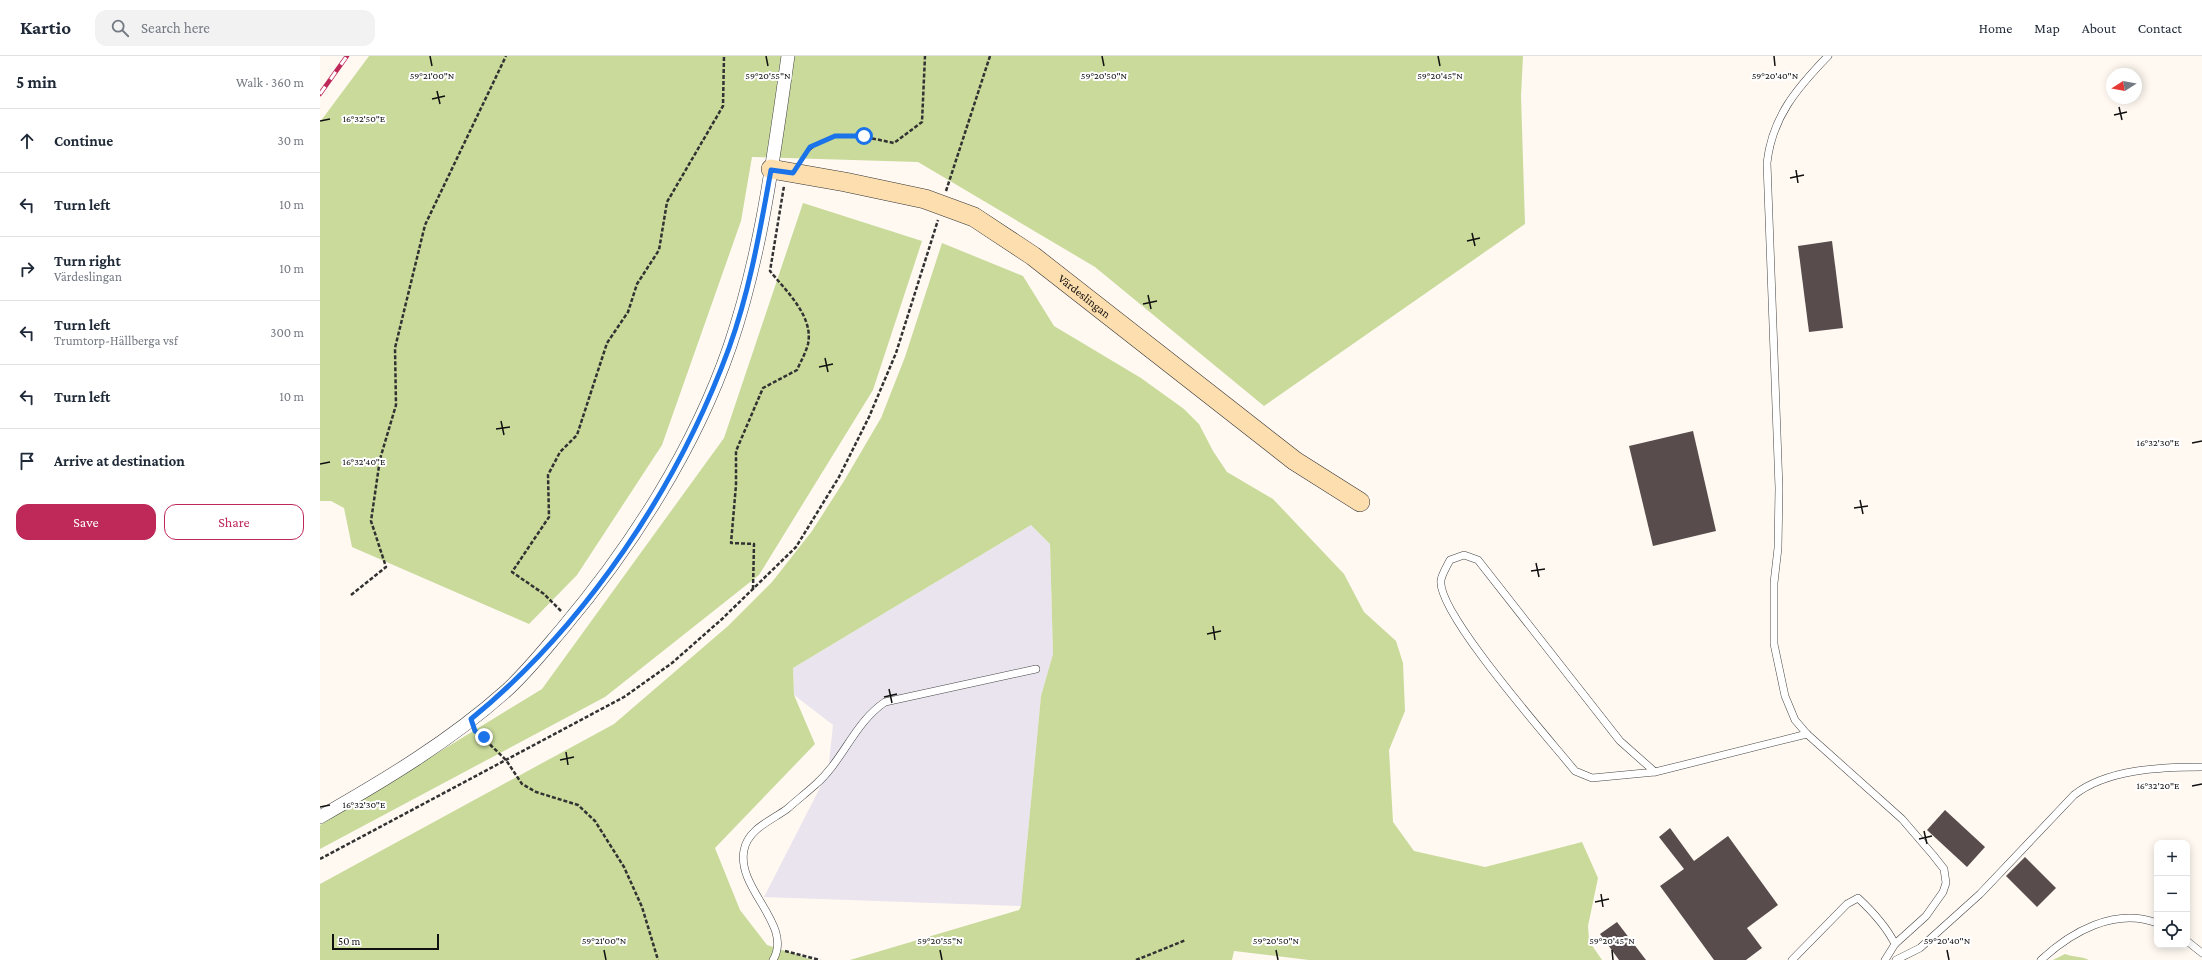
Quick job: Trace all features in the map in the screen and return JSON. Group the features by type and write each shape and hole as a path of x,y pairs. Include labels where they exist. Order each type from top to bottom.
{"street":[{"path":"320,817 372,788 422,756 507,690 570,620 612,567 650,510 707,403 730,346 758,246 788,56"},
{"name":"Värdeslingan","path":"771,170 918,197 974,217 1033,256 1295,461 1360,502"}],"lane":[{"path":"1828,56 1793,96 1781,116 1773,132 1767,163 1779,488 1778,548 1774,583 1774,644 1785,696 1795,720 1807,734 1902,820 1944,869 1946,883 1943,892 1926,916 1894,944 1885,960"},
{"path":"1655,772 1620,741 1478,560 1464,555 1450,560 1441,580 1448,607 1466,636 1575,771 1592,778 1655,772 1807,734"},
{"path":"774,960 777,949 773,923 746,877 744,850 748,838 764,823 786,810 816,784 836,761 872,711 885,702 1036,669"},
{"path":"1898,959 1920,948 1980,894 2074,795 2084,787 2111,776 2155,770 2202,768"},
{"path":"1792,960 1847,904 1858,898 1890,934 1894,944"},
{"path":"2041,960 2080,932 2093,925 2122,918 2135,917 2154,922"},
{"path":"2190,943 2202,953"}],"path":[{"path":"351,596 386,567 371,521 380,459 396,405 395,348 425,225 506,56"},
{"path":"570,620 544,594 512,572 549,517 548,475 560,452 577,435 608,343 628,312 637,284 659,250 667,202 723,106 724,56"},
{"path":"753,589 754,544 731,543 736,485 736,451 763,388 797,370 808,343 808,326 801,311 770,271 784,187 810,147 835,136 864,136 894,143 922,122 925,56"},
{"path":"320,859 624,697 672,663 753,589 796,547 838,477 870,417 896,353 990,56"},
{"path":"471,719 475,731 506,760 522,784 536,792 578,805 595,821 624,867 642,907 658,960"},
{"path":"1136,960 1186,940"},
{"path":"777,949 820,960"}],"shaded area":[{"path":"1031,525 1050,544 1053,654 1041,696 1021,906 764,897 828,772 833,725 794,695 793,668"}],"green space":[{"path":"369,56 1523,56 1521,96 1525,224 1264,406 1095,267 918,162 752,157 741,221 662,445 577,575 529,624 352,547 344,508 331,501 320,501 320,122"},
{"path":"803,203 922,241 873,390 759,575 605,697 320,849 320,825 542,689 724,438"},
{"path":"942,243 1023,276 1054,326 1141,378 1184,409 1199,424 1213,451 1227,472 1273,499 1344,574 1364,612 1396,641 1403,663 1405,711 1389,750 1393,822 1414,851 1485,867 1582,842 1598,878 1588,926 1589,941 1602,960 1309,960 1234,951 1232,960 850,960 1019,910 1021,906 1041,696 1053,654 1050,544 1031,525 793,668 794,695 815,744 715,848 740,910 767,945 813,960 320,960 320,884 614,724 728,626 772,582 812,531 844,481 881,418 905,357"},
{"path":"2065,954 2083,958 2089,960 2053,960"}],"building":[{"path":"1832,241 1843,328 1809,332 1798,246"},
{"path":"1693,431 1716,531 1653,546 1629,446"},
{"path":"1945,810 1985,847 1967,867 1927,830"},
{"path":"1670,828 1694,861 1728,836 1778,905 1747,928 1762,948 1746,960 1714,960 1660,886 1684,869 1659,837"},
{"path":"2025,857 2056,888 2037,907 2006,876"},
{"path":"1617,922 1646,960 1619,960 1600,934"}],"railway":[{"path":"320,94 347,56"}],"route":[{"path":"484,737 475,731 471,719 507,690 543,652 612,567 650,510 707,403 730,346 745,295 758,246 771,170 793,173 810,147 835,136 864,136"}]}
